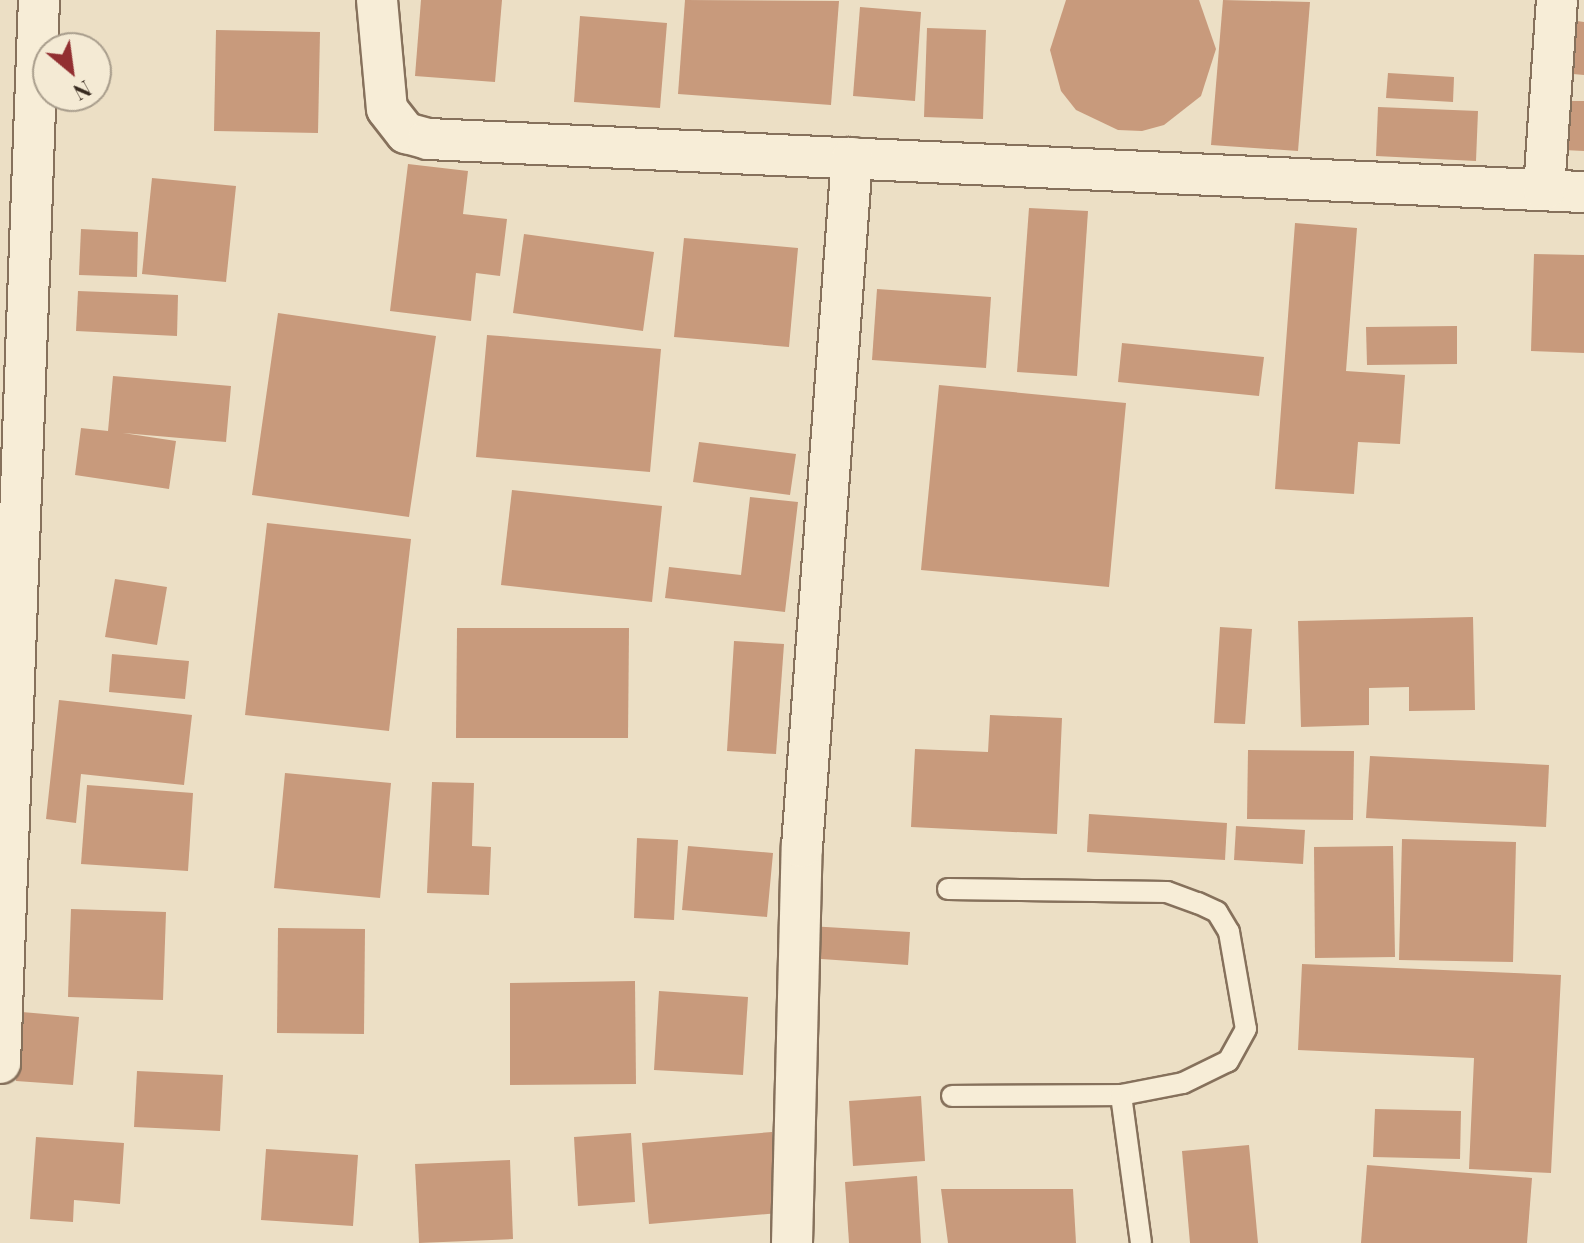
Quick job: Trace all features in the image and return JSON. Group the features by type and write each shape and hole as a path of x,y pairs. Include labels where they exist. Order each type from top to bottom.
{"street":[{"path":"0,1063 39,0"},
{"path":"377,0 387,109 406,133 852,158 1584,192"},
{"path":"1544,190 1557,0"},
{"path":"792,1243 802,847 852,158"}],"lane":[{"path":"948,889 1167,892 1217,912 1229,932 1246,1029 1239,1045 1212,1071 1121,1095 952,1096"},
{"path":"1121,1095 1141,1243"}],"building":[{"path":"421,0 502,0 495,82 415,76"},
{"path":"685,0 839,1 831,105 678,94"},
{"path":"1066,0 1199,0 1216,49 1201,96 1164,125 1142,131 1118,130 1076,110 1061,91 1050,50"},
{"path":"1223,0 1310,2 1298,151 1211,145"},
{"path":"860,7 921,12 915,101 853,96"},
{"path":"580,16 667,23 660,108 574,102"},
{"path":"1577,21 1584,22 1584,75 1573,74"},
{"path":"927,28 986,30 983,119 924,117"},
{"path":"216,30 320,32 318,133 214,131"},
{"path":"1388,73 1454,77 1453,102 1386,98"},
{"path":"1566,101 1584,101 1584,151 1564,150"},
{"path":"1378,107 1478,111 1476,161 1376,156"},
{"path":"408,164 468,171 463,214 507,219 500,276 476,273 471,321 390,311"},
{"path":"152,178 236,186 226,282 142,274"},
{"path":"1029,208 1088,211 1077,376 1017,372"},
{"path":"1295,223 1357,228 1346,371 1405,375 1400,444 1358,442 1354,494 1275,489"},
{"path":"81,229 138,232 137,277 79,275"},
{"path":"524,234 654,252 643,331 513,313"},
{"path":"684,238 798,248 789,347 674,337"},
{"path":"1534,254 1584,255 1584,353 1531,351"},
{"path":"877,289 991,297 986,368 872,360"},
{"path":"78,291 178,295 177,336 76,331"},
{"path":"278,313 436,336 409,517 252,495"},
{"path":"1457,326 1457,364 1367,365 1366,327"},
{"path":"487,335 661,349 650,472 476,457"},
{"path":"1122,343 1264,357 1259,396 1118,382"},
{"path":"113,376 231,386 226,442 123,433 176,441 169,489 75,475 81,428 108,431"},
{"path":"939,385 1126,403 1109,587 921,570"},
{"path":"699,442 796,454 790,495 693,482"},
{"path":"512,490 662,506 652,602 501,585"},
{"path":"750,497 798,502 785,612 665,598 669,567 741,575"},
{"path":"267,523 411,539 389,731 245,715"},
{"path":"115,579 167,587 157,645 105,637"},
{"path":"1473,617 1475,710 1409,711 1409,687 1369,688 1369,725 1301,727 1298,621"},
{"path":"1220,627 1252,629 1245,724 1214,723"},
{"path":"457,628 629,628 628,738 456,738"},
{"path":"734,641 784,644 776,754 727,751"},
{"path":"112,654 189,661 185,699 109,692"},
{"path":"59,700 192,715 184,785 81,774 76,823 46,819"},
{"path":"990,715 1062,718 1057,834 911,827 915,749 988,752"},
{"path":"1248,750 1354,751 1353,820 1247,819"},
{"path":"1370,756 1549,765 1546,827 1366,818"},
{"path":"285,773 391,783 380,898 274,888"},
{"path":"432,782 474,783 472,846 491,847 489,895 427,893"},
{"path":"87,785 193,793 188,871 81,864"},
{"path":"1089,814 1227,823 1225,860 1087,852"},
{"path":"1236,826 1305,830 1303,864 1234,860"},
{"path":"637,838 678,840 674,920 634,918"},
{"path":"1402,839 1516,842 1513,962 1399,960"},
{"path":"688,846 773,853 767,917 682,910"},
{"path":"1393,846 1395,957 1315,958 1314,847"},
{"path":"71,909 166,912 163,1000 68,997"},
{"path":"809,926 910,932 908,965 807,958"},
{"path":"278,928 365,929 364,1034 277,1033"},
{"path":"1302,964 1561,975 1551,1173 1469,1169 1474,1058 1298,1050"},
{"path":"635,981 636,1084 510,1085 510,983"},
{"path":"659,991 748,997 743,1075 654,1070"},
{"path":"22,1012 79,1017 73,1085 16,1081"},
{"path":"137,1071 223,1075 220,1131 134,1127"},
{"path":"921,1096 925,1161 853,1166 849,1101"},
{"path":"1375,1109 1461,1111 1460,1159 1373,1157"},
{"path":"772,1132 779,1213 649,1224 642,1143"},
{"path":"631,1133 635,1202 578,1206 574,1137"},
{"path":"36,1137 124,1143 120,1204 74,1200 73,1222 30,1219"},
{"path":"1249,1145 1258,1243 1190,1243 1182,1151"},
{"path":"266,1149 358,1155 353,1226 261,1220"},
{"path":"510,1160 513,1239 419,1243 415,1164"},
{"path":"1367,1165 1532,1178 1527,1243 1361,1243"},
{"path":"917,1176 921,1243 849,1243 845,1182"},
{"path":"941,1189 1073,1189 1076,1243 948,1243"}]}
